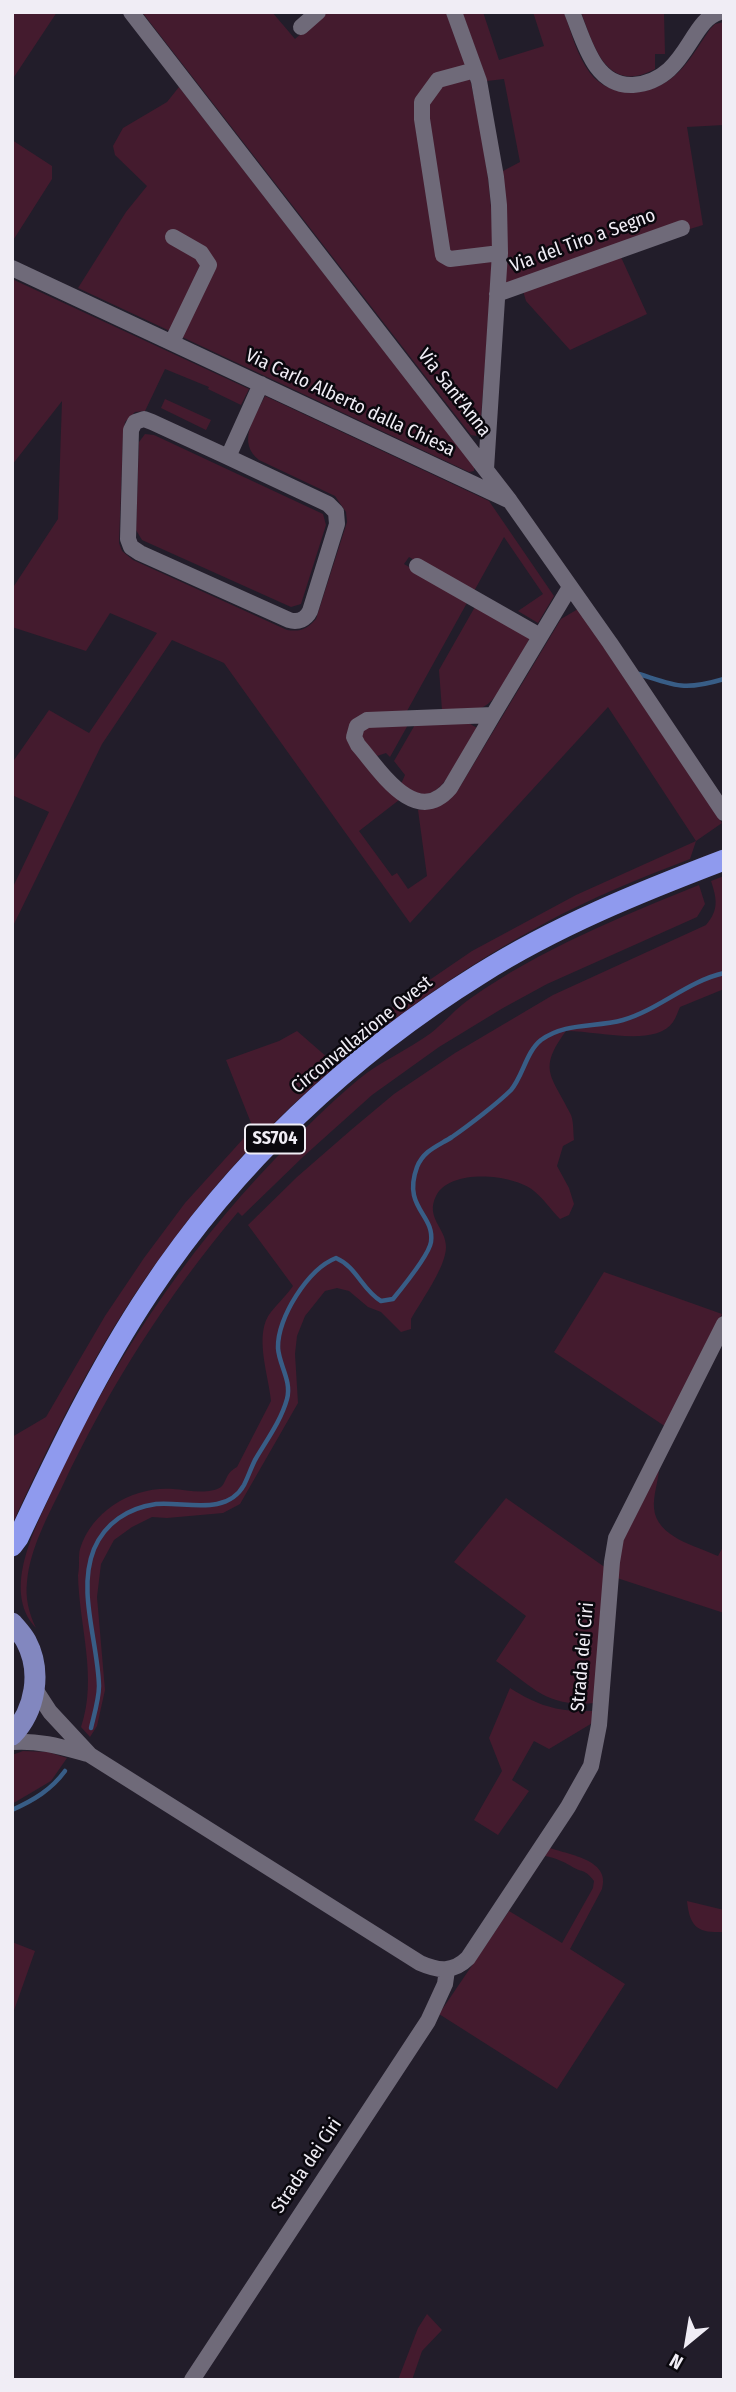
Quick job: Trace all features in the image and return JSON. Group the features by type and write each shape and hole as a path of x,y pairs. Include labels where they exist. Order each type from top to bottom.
{"highway":[{"name":"Circonvallazione Ovest","path":"15,1542 102,1369 151,1289 203,1220 283,1131 348,1071 411,1021 470,980 528,946 594,913 724,860"},
{"name":"SS704","path":"12,1563 15,1542"}],"main road":[{"path":"12,1623 26,1641 34,1664 35,1689 30,1709 12,1735"}],"street":[{"name":"Via Sant'Anna","path":"131,12 510,501 724,813"},
{"path":"300,27 318,12"},
{"name":"Via del Tiro a Segno","path":"454,12 475,70 496,177 500,253 486,469"},
{"path":"572,12 594,65 610,79 626,85 649,82 667,71 708,19 720,12"},
{"name":"Via del Tiro a Segno","path":"475,70 438,80 422,102 422,119 443,255 450,259 500,253"},
{"name":"Via del Tiro a Segno","path":"497,294 682,228"},
{"path":"172,342 209,265 201,253 173,237"},
{"name":"Via Carlo Alberto dalla Chiesa","path":"12,268 510,501"},
{"path":"228,457 261,384"},
{"path":"144,419 152,422 228,457 328,504 336,512 337,524 310,611 304,618 289,620 140,553 129,543 131,430 135,422 144,419"},
{"path":"417,566 540,636"},
{"path":"493,715 367,720 357,726 355,737 358,745 401,793 415,800 441,797 450,788 570,587"},
{"name":"Strada dei Ciri","path":"192,2380 428,2021 445,1984 447,1970 468,1958 555,1827 591,1766 598,1725 616,1538 724,1324"},
{"path":"35,1689 50,1712 90,1755"},
{"path":"12,1742 29,1740 55,1744 90,1755 420,1963 447,1970"}],"shaded area":[{"path":"12,12 57,12 12,80"},
{"path":"142,12 272,12 295,39 326,12 446,12 467,68 420,98 438,258 493,258 480,431 476,436 471,435"},
{"path":"462,12 483,12 499,60 544,46 533,12 564,12 578,52 590,73 608,87 630,92 653,88 673,77 688,61 710,29 715,24 724,22 724,125 687,127 703,225 504,286 503,171 520,162 504,79 487,81"},
{"path":"581,12 664,12 665,54 655,54 655,69 639,75 625,76 614,72 597,52"},
{"path":"469,75 486,162 493,251 448,254 427,103 438,86"},
{"path":"179,87 474,466 474,471 469,472 180,336 202,260 172,332 78,288 126,212 147,186 115,155 113,146 123,128 167,102"},
{"path":"12,140 52,166 52,179 12,242"},
{"path":"620,255 647,314 570,350 526,301 523,291"},
{"path":"12,279 249,389 241,405 208,389 209,387 165,369 145,411 135,412 125,422 119,543 122,551 133,560 287,630 303,629 316,619 347,522 346,512 335,496 259,460 252,453 248,437 265,396 489,501 554,596 538,623 518,611 543,594 504,537 473,593 409,557 404,564 468,601 407,711 352,721 399,800 359,831 392,876 397,873 408,889 427,876 418,810 440,804 458,790 561,619 578,609 722,823 696,841 608,707 410,923 224,663 172,640 102,744 12,928 12,889 49,812 12,795 12,763 49,710 89,733 157,633 110,613 86,651 12,627 12,589 58,519 62,401 12,465"},
{"path":"165,399 211,420 206,430 161,408"},
{"path":"145,434 154,435 323,514 326,525 301,604 291,607 142,540 136,530 139,442"},
{"path":"476,605 531,636 502,687 488,704 481,708 442,710 439,670"},
{"path":"467,722 477,728 442,785 423,794 413,792 401,784 405,775 394,761 416,723"},
{"path":"409,723 390,757 386,753 377,756 362,738 365,727"},
{"path":"696,841 690,859 562,914 490,954 437,988 386,1025 291,1106 206,1198 144,1280 82,1382 12,1525 12,1437 46,1417 105,1316 144,1258 185,1203 253,1128 226,1060 279,1041 297,1031 328,1058 409,994 472,951 576,895"},
{"path":"724,876 724,989 680,1007 673,1022 665,1030 653,1034 623,1036 566,1031 557,1044 552,1055 550,1073 573,1123 574,1140 563,1146 557,1166 574,1204 569,1215 560,1219 534,1191 512,1181 468,1178 443,1187 436,1196 433,1211 445,1240 445,1255 438,1274 411,1319 411,1329 401,1332 381,1312 368,1307 349,1291 337,1288 325,1291 305,1316 297,1336 295,1354 298,1403 240,1504 223,1513 152,1517 114,1540 101,1564 97,1597 105,1690 97,1726 90,1737 81,1727 86,1708 88,1671 78,1575 79,1552 86,1535 104,1512 130,1496 158,1489 204,1491 221,1487 230,1472 237,1467 271,1401 263,1332 271,1312 293,1286 248,1225 297,1177 394,1094 455,1053 553,995 706,925 716,904 711,881"},
{"path":"699,885 705,904 697,917 547,984 439,1047 372,1095 242,1216 238,1212 187,1276 141,1344 99,1414 51,1509 36,1545 27,1582 28,1605 36,1628 26,1613 21,1595 25,1557 39,1519 76,1440 124,1354 151,1313 209,1234 241,1196 294,1139 359,1079 431,1033 471,998 553,949"},
{"path":"604,1272 722,1314 666,1427 554,1352"},
{"path":"659,1470 654,1508 656,1518 662,1526 678,1539 718,1556 724,1545 724,1613 617,1578 622,1537"},
{"path":"506,1498 606,1568 595,1703 578,1704 552,1699 496,1661 526,1616 454,1562"},
{"path":"510,1688 550,1707 594,1711 594,1722 549,1749 534,1741 512,1780 529,1791 498,1835 474,1820 502,1771 489,1738"},
{"path":"23,1751 48,1752 67,1758 51,1781 12,1804 12,1755"},
{"path":"550,1848 587,1860 600,1871 602,1889 570,1949 625,1984 557,2089 439,2014 509,1911 562,1943 593,1888 594,1881 585,1872 545,1856"},
{"path":"687,1901 724,1910 724,1932 697,1927 690,1917"},
{"path":"12,1942 35,1951 12,2016"},
{"path":"427,2314 442,2330 422,2351 412,2380 398,2380 418,2328"}],"waterway":[{"path":"639,674 663,682 689,686 724,679"},
{"path":"91,1728 99,1686 87,1582 94,1549 111,1524 136,1509 156,1504 216,1504 236,1495 244,1485 287,1399 288,1386 279,1354 279,1336 289,1309 305,1283 315,1272 336,1258 349,1267 374,1296 381,1301 393,1299 420,1263 431,1242 431,1232 413,1192 417,1167 427,1152 466,1127 511,1090 528,1057 541,1040 560,1030 623,1020 648,1010 698,982 724,973"},
{"path":"12,1810 41,1794 65,1771"}]}
